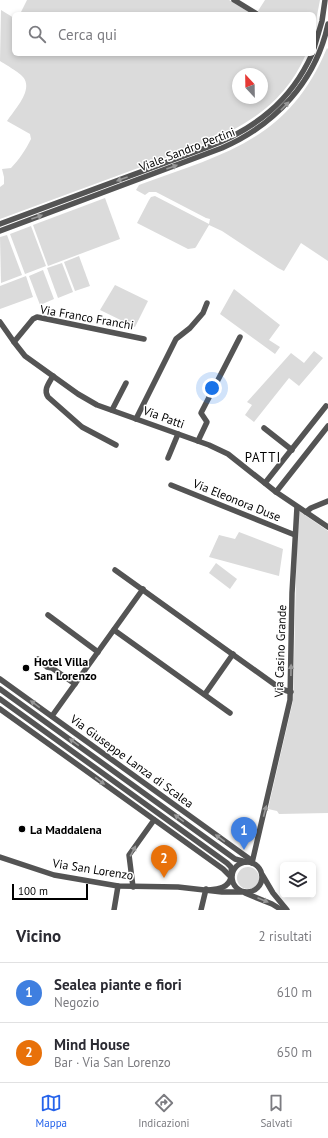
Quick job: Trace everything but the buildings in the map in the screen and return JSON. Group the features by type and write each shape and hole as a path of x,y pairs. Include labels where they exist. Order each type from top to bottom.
{"street":[{"path":"234,0 254,12"},
{"path":"316,37 322,20 325,0"},
{"name":"Viale Sandro Pertini","path":"0,231 222,148 248,136 273,117 296,94 312,70 326,44 328,24"},
{"path":"316,40 326,44"},
{"name":"Viale Sandro Pertini","path":"0,224 201,150 237,135 261,119 282,100 299,78 311,56"},
{"path":"136,419 176,340 190,328 203,313 208,303"},
{"name":"Via Franco Franchi","path":"14,342 33,319 37,317 144,339"},
{"name":"Via Patti","path":"0,322 25,356 91,402 198,441 228,454 265,484 328,527"},
{"path":"198,441 207,422 201,413 240,337"},
{"path":"53,376 45,393 48,397 82,428 116,445"},
{"path":"112,410 126,383"},
{"path":"265,484 326,406"},
{"path":"276,492 328,426"},
{"path":"264,428 292,450"},
{"path":"168,458 178,434"},
{"name":"Via Eleonora Duse","path":"171,486 295,535"},
{"path":"306,512 311,508 328,501"},
{"name":"Via Casino Grande","path":"250,862 265,809 290,700 292,593 297,507"},
{"path":"115,570 281,689 291,692"},
{"path":"52,716 143,589"},
{"path":"48,615 98,652"},
{"path":"114,630 230,713"},
{"path":"205,694 233,654"},
{"path":"38,659 47,667 52,668 75,684"},
{"name":"Via Giuseppe Lanza di Scalea","path":"0,679 250,862"},
{"name":"Via Giuseppe Lanza di Scalea","path":"0,689 235,859 250,862"},
{"path":"0,699 227,863 231,867 234,885 243,892 252,892 259,887 263,880 262,874"},
{"path":"0,709 232,876"},
{"path":"133,887 129,855 154,820"},
{"name":"Via San Lorenzo","path":"0,857 54,875 118,886 178,887 222,892 243,892 275,905 282,910"},
{"path":"232,876 238,866 250,862 258,866 270,889 287,910"},
{"name":"Via San Lorenzo","path":"207,890 223,888 229,883 232,876"},
{"path":"114,910 118,886"},
{"path":"202,910 207,890"}],"shaded area":[{"path":"27,0 229,0 249,12 21,12"},
{"path":"265,0 320,0 316,21 316,12 258,11"},
{"path":"1,10 12,17 12,56 305,56 288,85 277,98 265,109 238,127 206,143 0,219 0,187 4,184 2,169 11,168 17,162 31,139 30,134 7,121 25,94 26,82 21,75 0,61"},
{"path":"327,48 328,261 301,243 284,271 222,231 209,225 196,247 188,249 137,223 151,197 155,196 209,224 210,219 156,192 149,192 145,195 136,190 139,185 226,152 251,139 273,124 294,104 311,79"},
{"path":"105,198 120,239 48,266 33,225"},
{"path":"31,226 46,266 25,274 10,234"},
{"path":"7,235 22,275 1,283 0,237"},
{"path":"79,256 90,286 75,291 64,262"},
{"path":"62,263 73,292 58,298 47,268"},
{"path":"43,270 54,299 40,305 29,276"},
{"path":"26,276 33,297 0,309 0,286"},
{"path":"115,285 148,301 135,327 100,310"},
{"path":"234,289 280,325 269,340 280,347 275,354 220,314"},
{"path":"314,351 323,358 299,386 289,378 254,422 245,415 252,405 247,402 291,353 304,363"},
{"path":"299,511 328,531 328,813 279,814 277,811 268,809 293,701"},
{"path":"239,532 283,549 279,576 209,557 219,535 235,539"},
{"path":"216,563 237,579 230,589 209,573"},
{"path":"248,867 256,870 259,878 256,886 248,889 240,886 237,878 240,870"}],"place":[{"name":"Hotel Villa San Lorenzo","path":"26,668"},
{"name":"La Maddalena","path":"22,829"},
{"name":"Sealea piante e fiori","path":"244,850"},
{"name":"Mind House","path":"164,878"}],"district":[{"name":"PATTI","path":"263,457"}]}
